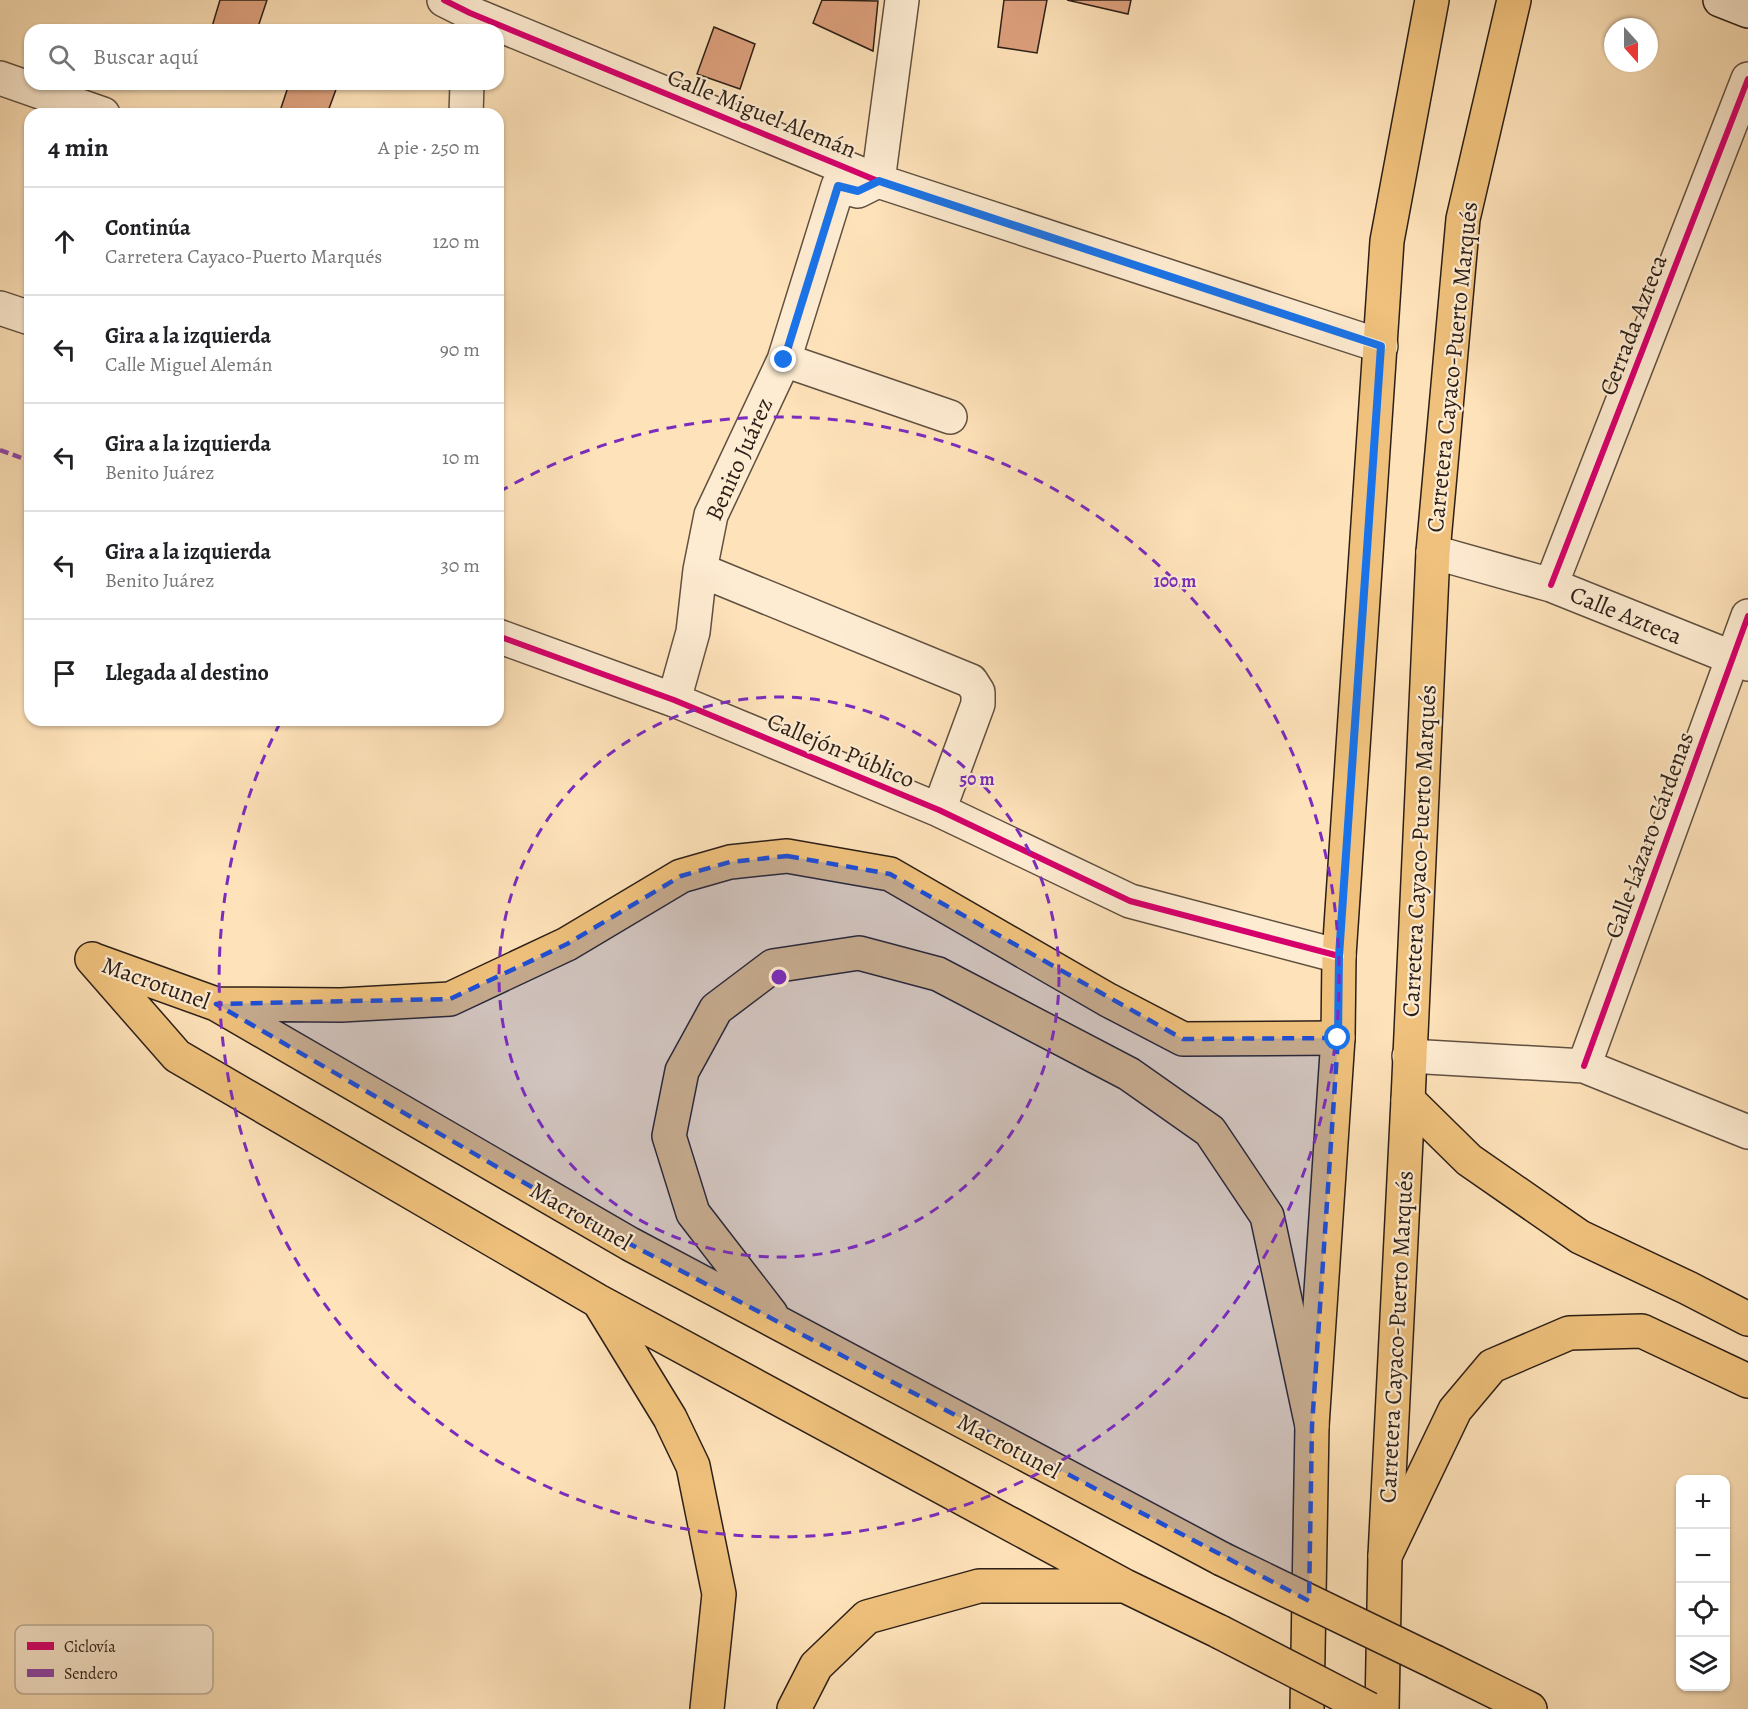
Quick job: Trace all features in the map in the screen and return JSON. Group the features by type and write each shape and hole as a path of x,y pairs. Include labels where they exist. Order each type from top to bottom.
{"main road":[{"path":"1307,1709 1312,1426 1338,1038 1339,956 1387,241 1432,0"},
{"name":"Carretera Cayaco-Puerto Marqués","path":"1382,1709 1385,1556 1433,552 1463,219 1514,0"},
{"path":"216,1004 341,1005 450,999 567,944 681,876 730,862 787,856 890,874 1108,1000 1183,1039 1338,1038"},
{"path":"777,1322 693,1214 669,1136 682,1071 716,1009 773,966 859,953 938,974 1129,1074 1210,1131 1267,1216 1312,1426"},
{"name":"Macrotunel","path":"1369,1709 1125,1586 598,1300 177,1056 92,959 216,1004 630,1244 1222,1559 1530,1709"},
{"path":"1408,1100 1469,1160 1580,1237 1748,1319"},
{"path":"598,1300 670,1418 693,1466 719,1594 707,1709"},
{"path":"1385,1556 1455,1410 1492,1366 1569,1333 1642,1331 1748,1381"},
{"path":"794,1709 816,1666 867,1617 979,1586 1125,1586"}],"street":[{"path":"879,181 902,0"},
{"path":"1720,0 1748,11"},
{"name":"Calle Miguel Alemán","path":"461,14 486,24"},
{"name":"Calle Miguel Alemán","path":"504,31 879,181 1381,346"},
{"path":"0,78 24,86"},
{"name":"Cerrada Azteca","path":"1551,585 1748,79"},
{"path":"34,90 86,108"},
{"path":"466,108 467,90"},
{"name":"Benito Juárez","path":"674,700 693,632 700,570 711,515 784,360 838,186 858,191 879,181"},
{"path":"0,308 24,316"},
{"path":"784,360 950,417"},
{"name":"Calle Azteca","path":"1433,552 1551,585 1740,661"},
{"path":"700,570 971,681 978,692 978,705 939,810"},
{"name":"Calle Lázaro Cárdenas","path":"1584,1066 1740,661 1748,616"},
{"name":"Callejón Público","path":"504,638 674,700 939,810 1130,900 1339,956"},
{"path":"1409,1056 1584,1066 1748,1132"}],"highlighted area":[{"path":"787,856 890,874 1183,1039 1338,1038 1312,1426 1309,1601 630,1244 216,1004 450,999 567,944 681,876 730,862"}],"building":[{"path":"220,0 267,0 259,24 213,24"},
{"path":"822,0 878,1 873,51 813,23"},
{"path":"1004,0 1047,0 1037,53 998,47"},
{"path":"1067,0 1131,0 1128,14"},
{"path":"714,27 755,44 740,89 697,74"},
{"path":"287,90 336,90 329,108 281,108"}],"marked path":[{"path":"0,450 24,459"}],"cycle path":[{"path":"444,0 497,24"},
{"path":"504,27 878,181 1381,346"},
{"path":"1551,585 1748,79"},
{"path":"1584,1066 1748,616"},
{"path":"504,638 674,700 939,810 1130,901 1339,956"}],"route":[{"path":"784,360 838,186 858,191 879,181 1381,346 1339,956 1338,1038"}]}
